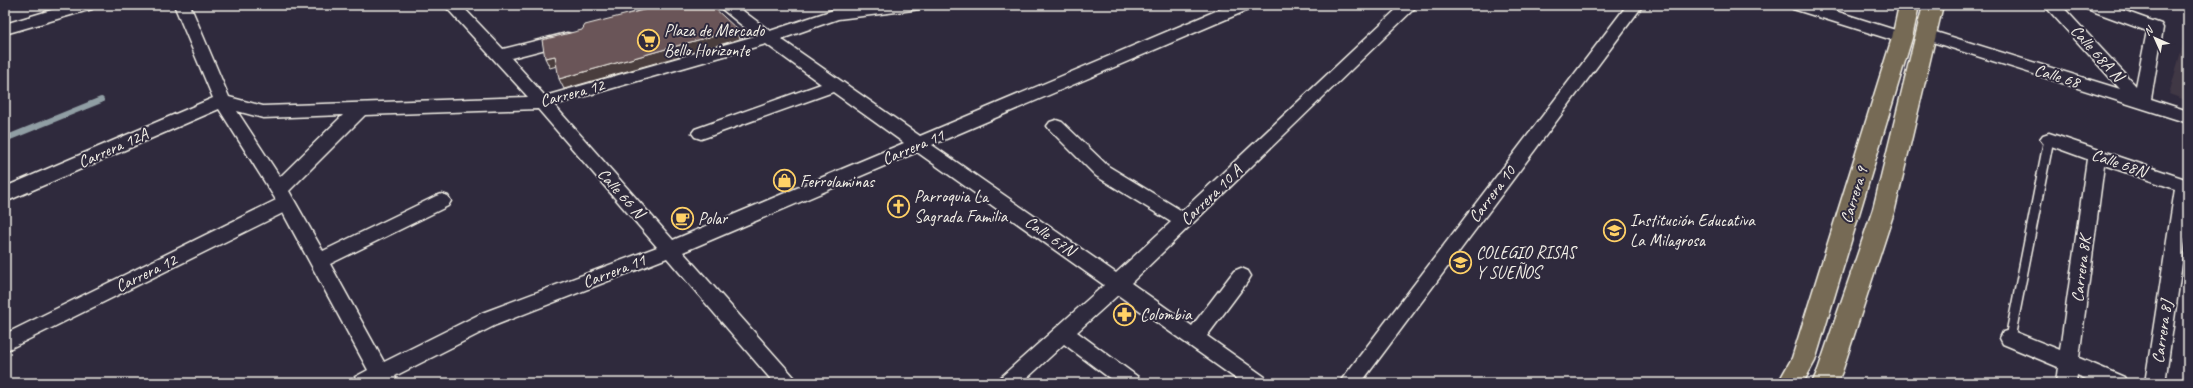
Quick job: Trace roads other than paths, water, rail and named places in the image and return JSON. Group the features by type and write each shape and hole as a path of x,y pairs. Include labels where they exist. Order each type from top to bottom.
{"main road":[{"name":"Carrera 9","path":"1790,383 1803,361 1902,38 1909,5"},
{"name":"Carrera 9","path":"1824,383 1830,372 1884,209 1933,5"}],"street":[{"path":"5,30 86,5"},
{"path":"182,5 222,101 283,196 384,378"},
{"name":"Calle 66 N","path":"452,5 500,56 787,383"},
{"name":"Carrera 12","path":"222,101 263,112 540,103 768,38 836,14 913,5"},
{"name":"Carrera 11","path":"362,383 384,378 489,319 671,250 1244,5"},
{"name":"Carrera 10 A","path":"1008,383 1184,221 1410,5"},
{"name":"Carrera 10","path":"1348,383 1635,5"},
{"path":"1799,5 1902,38"},
{"name":"Calle 68A N","path":"2052,5 2142,102"},
{"path":"2094,5 2155,28 2142,102"},
{"name":"Calle 67N","path":"728,6 768,38 1258,383"},
{"path":"500,56 580,34"},
{"name":"Calle 68","path":"1926,34 2188,117"},
{"path":"701,133 835,85"},
{"name":"Carrera 12A","path":"5,195 222,101"},
{"name":"Carrera 12","path":"5,343 283,196 359,110"},
{"path":"1056,126 1102,171 1184,221"},
{"name":"Calle 68N","path":"2049,138 2186,187"},
{"name":"Carrera 8K","path":"2066,383 2096,155"},
{"name":"Carrera 8J","path":"2155,383 2186,187"},
{"path":"319,261 442,201"},
{"path":"1194,338 1240,276"},
{"path":"1064,333 1123,381"},
{"path":"2010,338 2117,383"}],"lane":[{"path":"2010,338 2049,138"}],"waterway":[{"path":"5,139 101,100"}],"place":[{"name":"Plaza de Mercado Bello Horizonte","path":"648,40"},
{"name":"Ferrolaminas","path":"784,181"},
{"name":"Parroquia La Sagrada Familia","path":"898,206"},
{"name":"Polar","path":"682,218"},
{"name":"Institución Educativa La Milagrosa","path":"1614,230"},
{"name":"COLEGIO RISAS Y SUEÑOS","path":"1460,262"},
{"name":"Colombia","path":"1125,314"}]}
